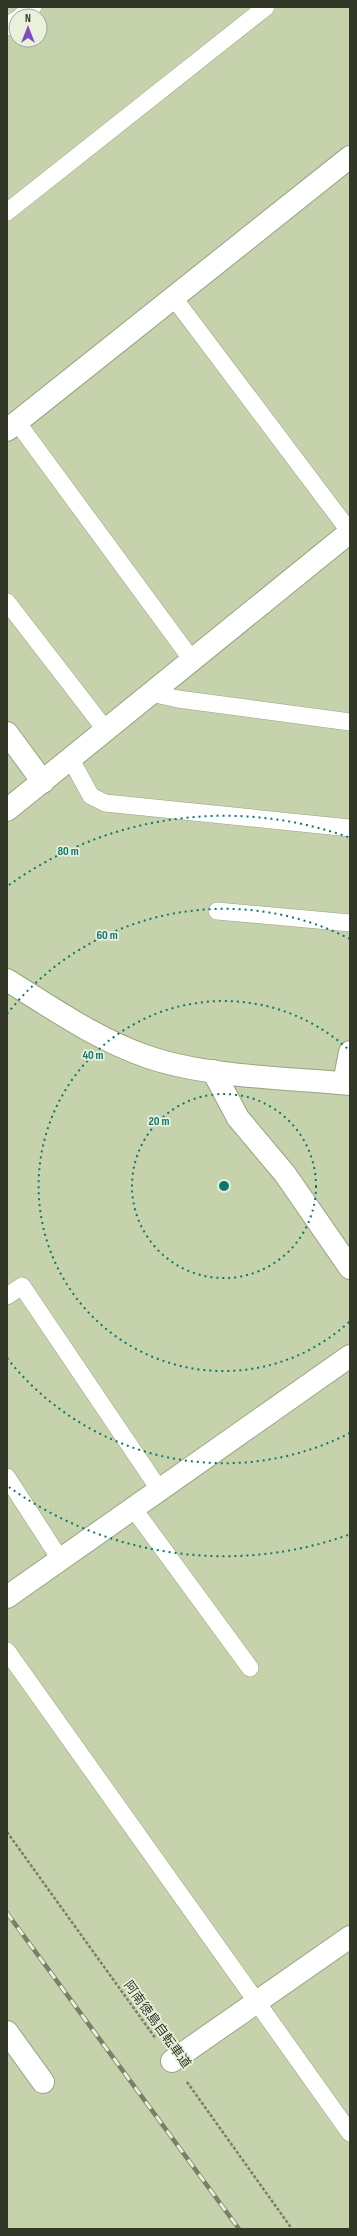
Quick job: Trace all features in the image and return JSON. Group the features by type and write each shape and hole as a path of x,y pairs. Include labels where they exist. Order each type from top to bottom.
{"street":[{"path":"12,426 350,157"},
{"path":"7,810 43,782 105,729 350,532"},
{"path":"7,733 43,782"},
{"path":"7,980 98,1036 148,1057 213,1071 347,1084 350,1052"},
{"path":"213,1071 238,1118 285,1174 350,1268"},
{"path":"7,1597 350,1356"},
{"path":"172,2061 350,1937"},
{"path":"7,2032 43,2082"}],"lane":[{"path":"7,212 266,7"},
{"path":"174,298 350,532"},
{"path":"12,426 192,660"},
{"path":"7,602 105,729"},
{"path":"151,693 178,699 350,722"},
{"path":"70,758 91,796 105,803 350,828"},
{"path":"217,911 350,923"},
{"path":"7,1296 22,1286 159,1489"},
{"path":"7,1477 60,1559"},
{"path":"133,1508 250,1668"},
{"path":"7,1651 350,2133"}],"path":[{"name":"阿南徳島自転車道","path":"7,1832 292,2229"}],"railway":[{"path":"7,1913 239,2229"}]}
